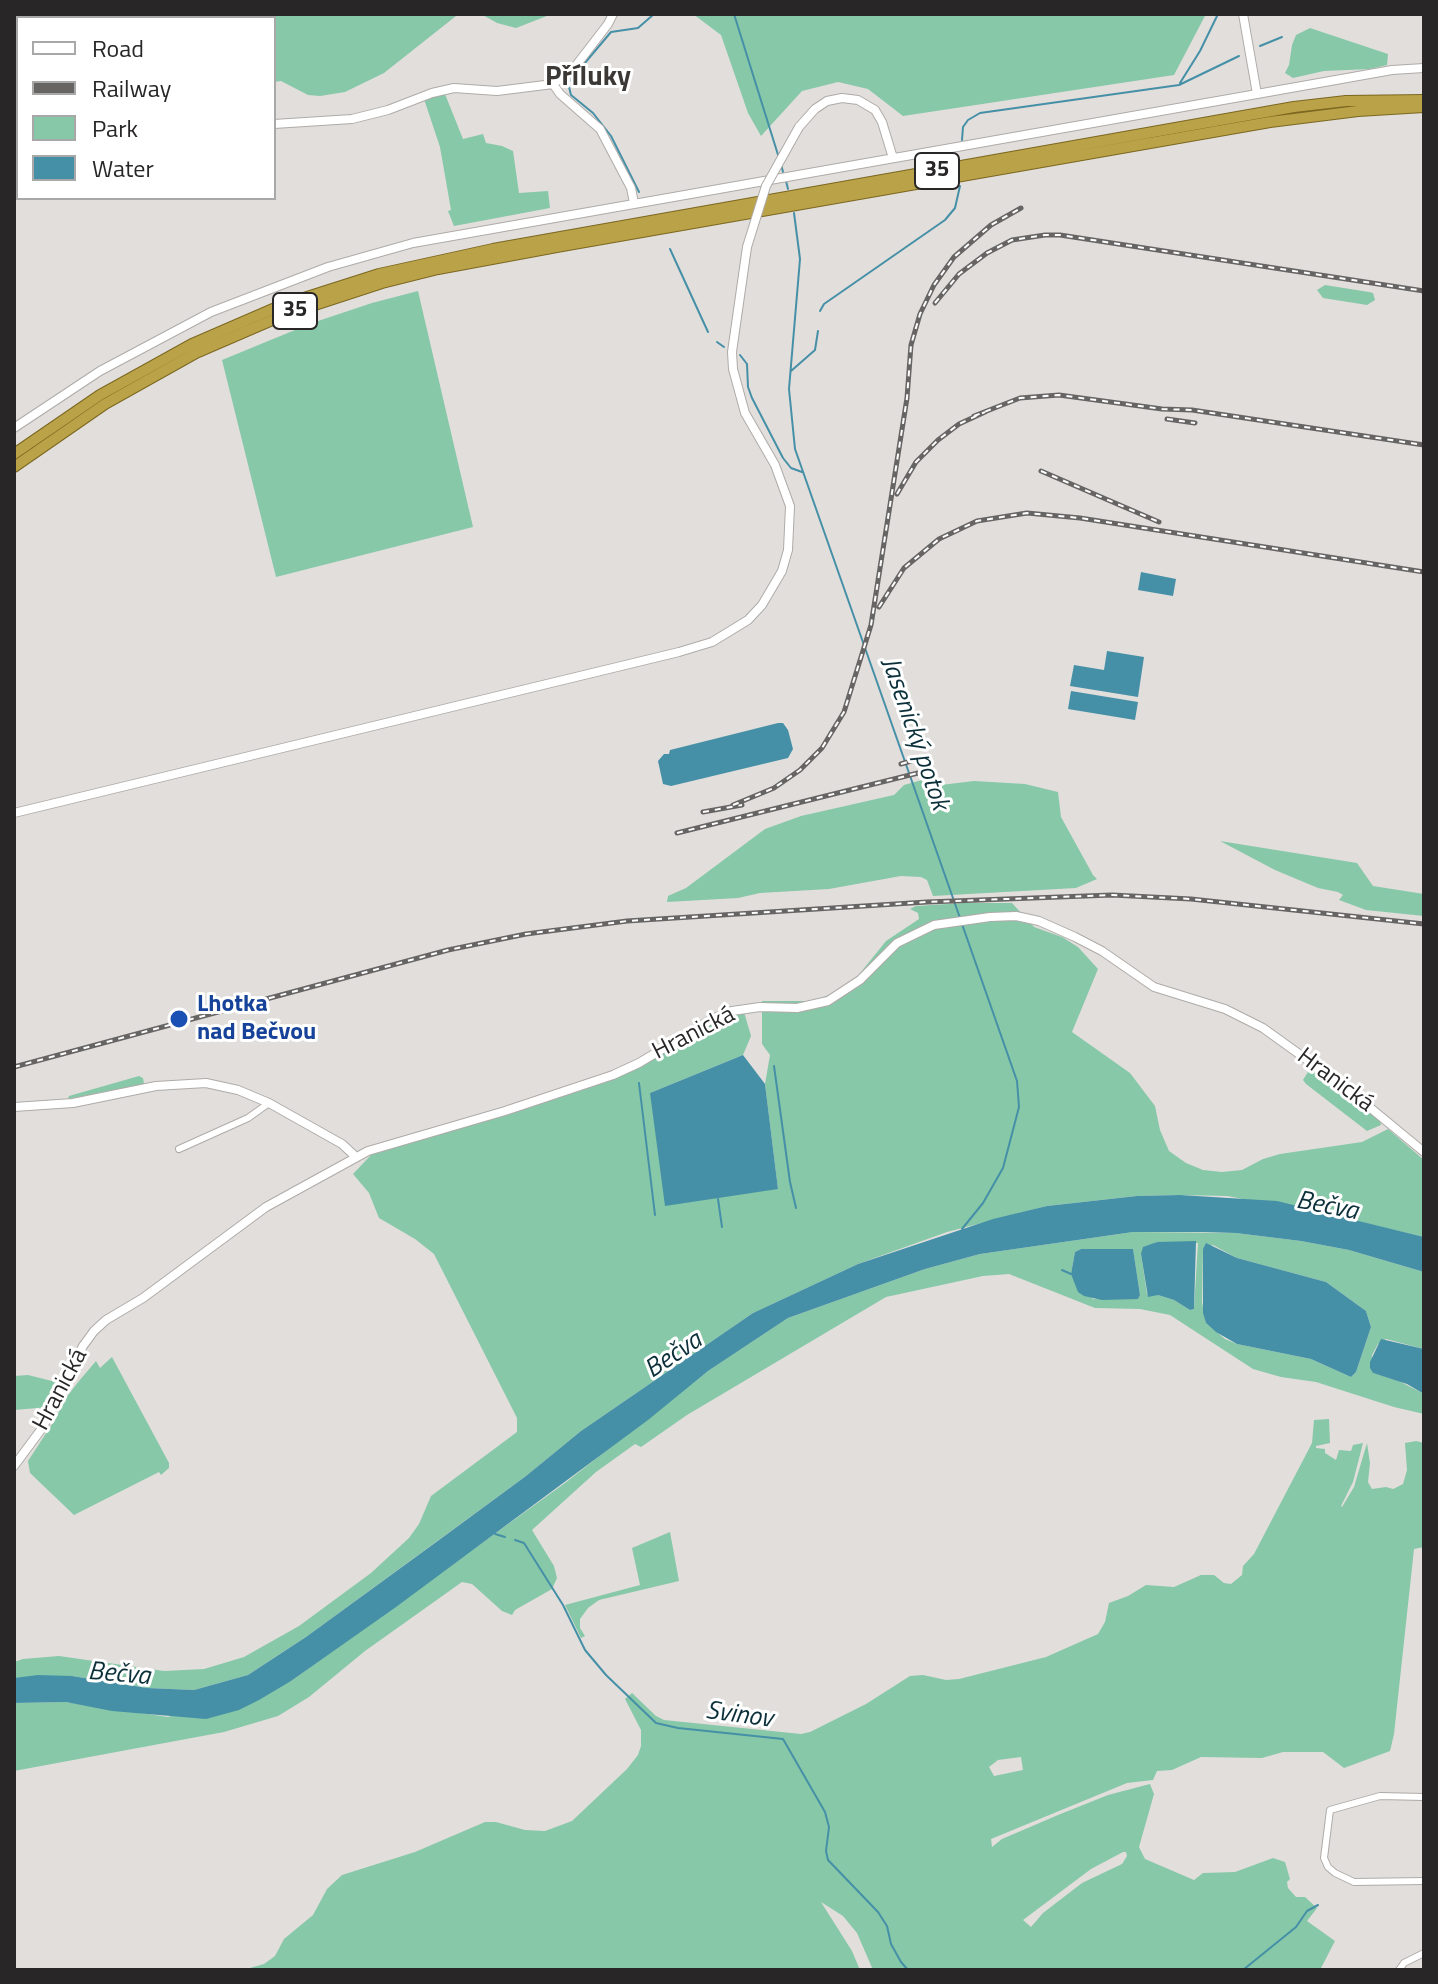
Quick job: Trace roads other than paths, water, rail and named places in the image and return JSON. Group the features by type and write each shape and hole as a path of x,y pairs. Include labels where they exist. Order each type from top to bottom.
{"highway":[{"name":"35","path":"14,454 100,395 192,344 282,305 379,274 493,249 1307,105 1371,99 1424,100"},
{"name":"35","path":"14,467 105,404 196,353 284,315 396,280 548,249 1270,122 1367,110 1424,107"}],"street":[{"path":"276,124 352,119 454,88 497,91 553,84 571,72 613,14"},
{"path":"1243,14 1257,94"},
{"path":"14,428 77,385 211,312 293,279 413,243 1392,70 1424,68"},
{"path":"553,84 600,129 631,188 634,203"},
{"path":"14,813 679,652 712,642 748,620 762,605 782,571 788,550 790,506 775,465 745,413 733,369 732,352 747,247 766,186 799,127 827,101 842,98 858,100 875,110 893,158"},
{"name":"Hranická","path":"14,1466 43,1427 83,1346 101,1324 143,1298 266,1207 375,1148 505,1111 613,1075 712,1019 732,1011 760,1007 797,1008 828,1001 848,990 907,936 934,925 1006,915 1039,921 1091,945 1163,991 1225,1009 1249,1020 1299,1052 1424,1152"},
{"path":"14,1107 73,1103 156,1086 206,1083 238,1090 269,1103 332,1138 356,1157"},
{"path":"179,1149 248,1118 269,1103"},
{"path":"1424,1797 1380,1796 1330,1810 1324,1858 1335,1873 1354,1882 1424,1881"},
{"path":"1399,1970 1404,1963 1424,1953"}],"water":[{"path":"1141,572 1176,579 1173,596 1138,590"},
{"path":"1107,651 1144,657 1138,697 1070,686 1074,665 1104,670"},
{"path":"1071,691 1138,702 1135,720 1068,709"},
{"path":"783,723 788,730 793,749 788,758 671,786 663,784 658,761 670,750"},
{"path":"743,1055 765,1084 778,1189 665,1206 650,1093"},
{"path":"1180,1195 1277,1201 1424,1237 1424,1272 1349,1250 1301,1241 1204,1232 1133,1232 980,1254 925,1269 788,1318 708,1371 648,1420 396,1607 291,1681 239,1710 206,1719 112,1711 66,1702 14,1703 14,1678 38,1675 72,1676 147,1688 194,1690 248,1675 306,1637 439,1540 581,1431 753,1313 858,1264 993,1219 1047,1206 1137,1196"},
{"path":"1196,1241 1194,1309 1158,1295 1148,1297 1141,1254 1143,1247 1157,1242"},
{"path":"1206,1243 1237,1258 1326,1282 1366,1311 1371,1327 1356,1372 1351,1377 1311,1359 1237,1344 1216,1332 1206,1323 1203,1313 1203,1249"},
{"path":"1081,1249 1133,1249 1138,1299 1102,1300 1078,1292 1071,1274 1075,1252"},
{"path":"1381,1339 1424,1349 1424,1394 1407,1384 1373,1373 1370,1362"}],"waterway":[{"path":"639,192 611,136 593,113 571,95 568,83 611,32 638,28 654,14"},
{"name":"Jasenický potok","path":"734,14 779,158"},
{"path":"1180,83 1218,14"},
{"path":"1260,46 1282,37"},
{"path":"962,140 963,127 980,113 1179,85 1239,56"},
{"name":"Jasenický potok","path":"781,164 783,172"},
{"name":"Jasenický potok","path":"786,181 788,189"},
{"path":"820,311 824,304 945,220 955,208 960,186"},
{"name":"Jasenický potok","path":"794,213 800,259 789,389 795,449 960,918"},
{"path":"670,249 708,332"},
{"path":"791,371 815,350 818,331"},
{"path":"717,342 724,347"},
{"path":"740,355 747,364 752,398 783,458 791,468 802,472"},
{"name":"Jasenický potok","path":"962,924 1017,1081 1019,1107 1003,1168 983,1203 962,1229"},
{"path":"774,1066 796,1208"},
{"path":"639,1083 655,1215"},
{"path":"718,1199 722,1227"},
{"path":"1062,1270 1071,1274"},
{"name":"Svinov","path":"495,1534 505,1537"},
{"name":"Svinov","path":"515,1540 524,1543 563,1605 585,1650 656,1723 783,1739 825,1812 829,1827 828,1860 878,1912 887,1926 891,1944 908,1970"},
{"path":"1243,1970 1296,1927 1307,1911 1318,1905"}],"railway":[{"path":"733,805 774,788 800,770 822,748 844,712 871,625 907,398 911,345 920,314 934,285 954,257 991,225 1021,208"},
{"path":"935,303 959,274 987,253 1012,240 1045,235 1424,291"},
{"path":"974,416 1020,398 1059,395 1192,410 1424,445"},
{"path":"897,494 916,462 938,440 959,424 985,412"},
{"path":"1167,419 1195,423"},
{"path":"1041,471 1159,522"},
{"path":"879,607 904,568 939,539 977,521 1027,513 1080,518 1424,572"},
{"path":"901,764 911,761"},
{"path":"677,833 918,773"},
{"path":"703,812 742,805"},
{"path":"14,1067 448,950 526,934 627,921 927,902 1112,895 1191,899 1424,924"}],"place":[{"name":"Lhotka nad Bečvou","path":"179,1019"}],"district":[{"name":"Příluky","path":"588,78"}],"water label":[{"name":"Bečva","path":"1327,1207"},
{"name":"Bečva","path":"674,1356"},
{"name":"Bečva","path":"119,1675"}]}
